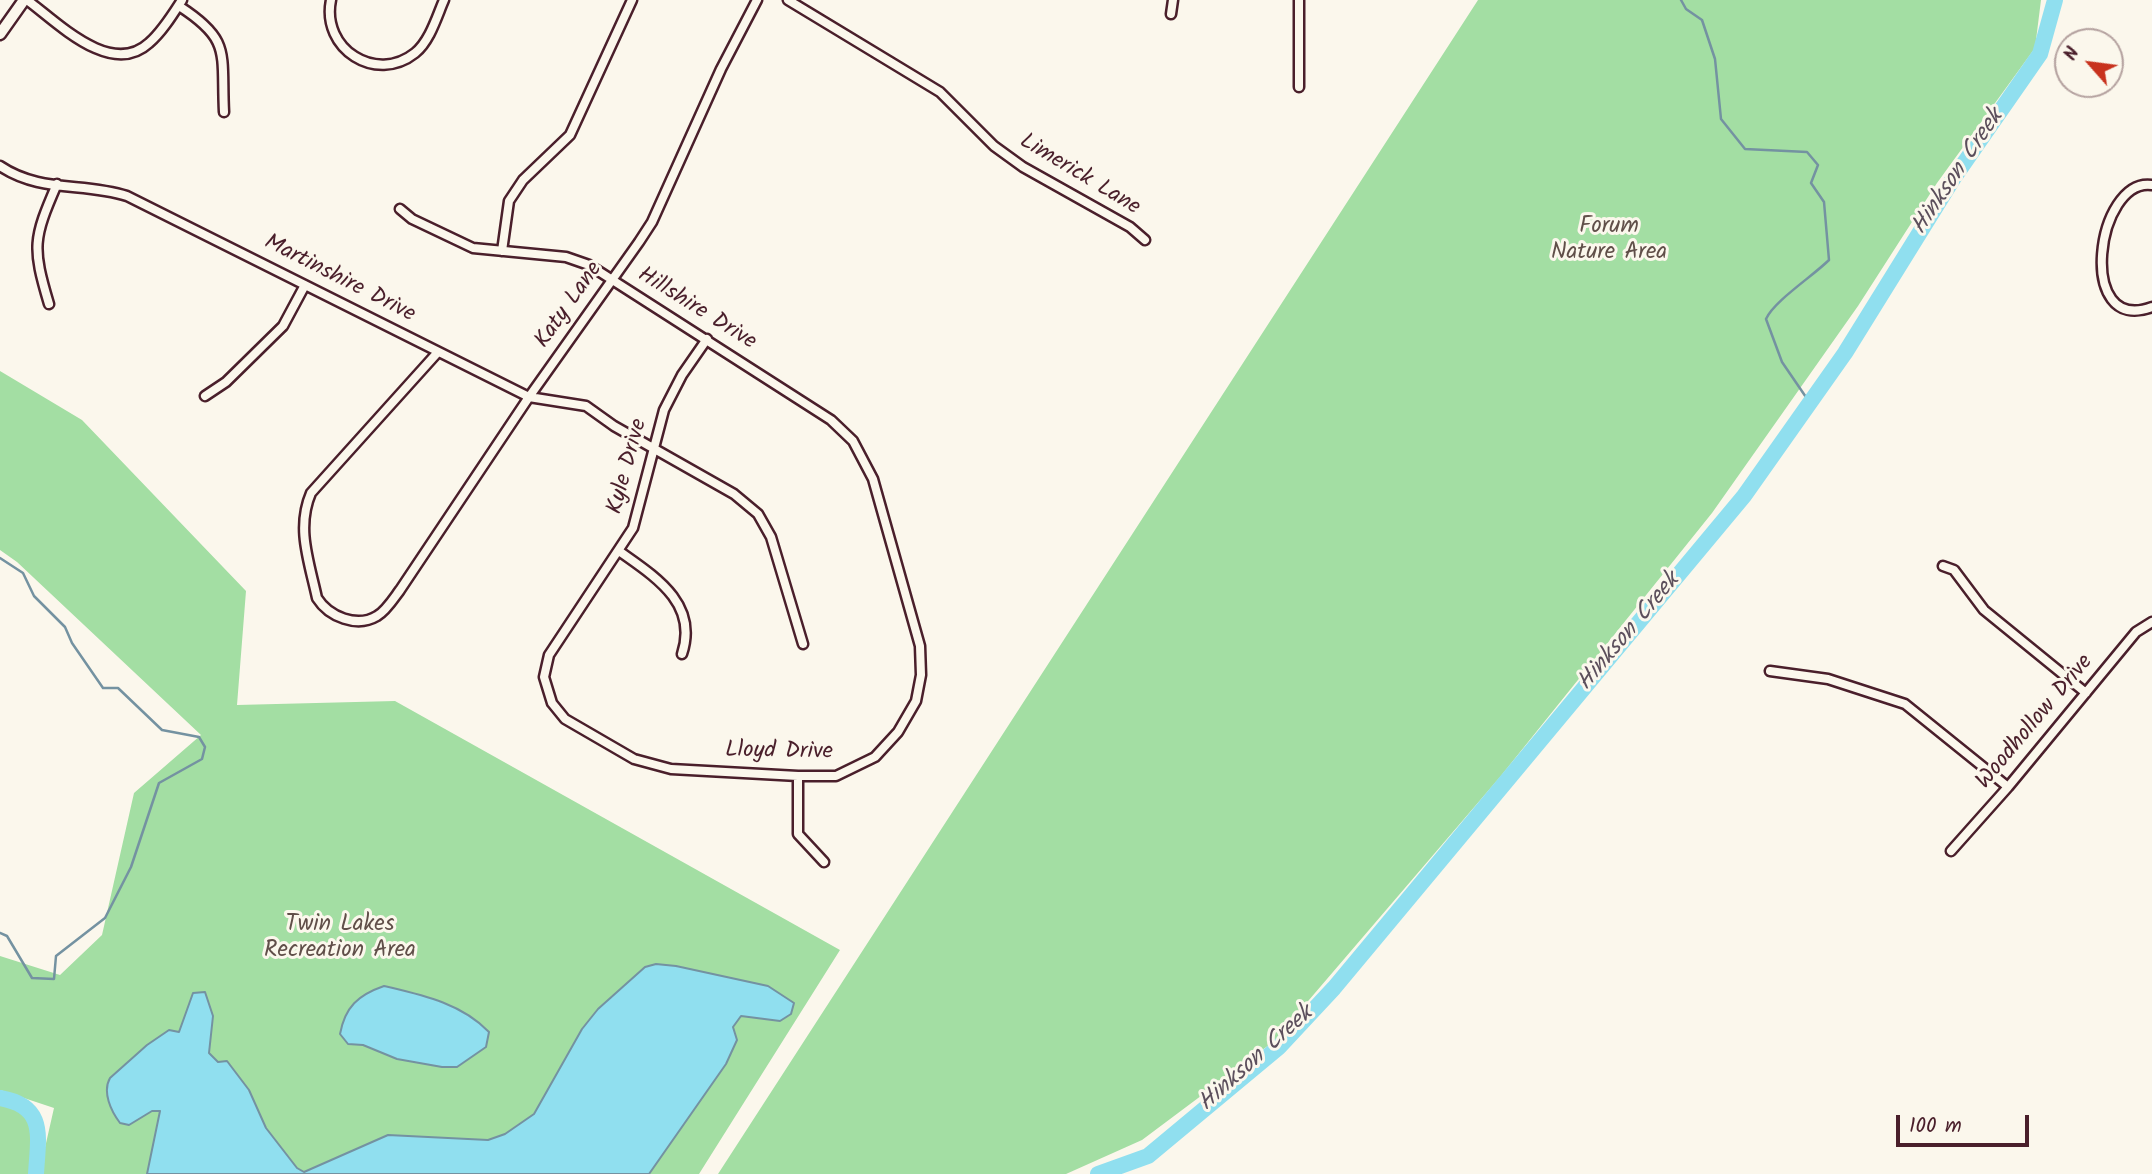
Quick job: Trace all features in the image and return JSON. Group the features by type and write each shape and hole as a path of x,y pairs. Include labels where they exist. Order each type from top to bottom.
{"street":[{"path":"0,33 25,0 98,52 117,55 135,52 148,44 180,3 215,33 221,49 224,112"},
{"path":"331,0 329,21 338,42 352,55 368,62 386,65 416,52 444,0"},
{"path":"502,251 509,201 523,180 569,135 632,0"},
{"name":"Katy Lane","path":"438,352 311,492 304,509 301,528 317,598 323,607 352,620 363,621 379,615 400,590 529,397 652,222 721,69 757,0"},
{"name":"Limerick Lane","path":"788,0 940,92 994,146 1023,167 1130,227 1145,240"},
{"path":"1171,14 1172,0"},
{"path":"1299,0 1299,87"},
{"name":"Martinshire Drive","path":"0,166 33,183 110,190 127,196 529,397 586,406 614,426 654,446 734,494 758,514 771,537 803,644"},
{"path":"49,304 36,254 38,227 57,184"},
{"path":"2152,186 2133,188 2122,197 2110,219 2101,262 2101,279 2107,292 2120,305 2131,310 2152,307"},
{"name":"Hillshire Drive","path":"400,209 412,219 473,248 566,257 589,265 831,421 853,441"},
{"path":"205,396 226,382 284,326 305,285"},
{"name":"Kyle Drive","path":"544,677 549,655 557,638 633,528 654,446 671,394 707,339"},
{"name":"Lloyd Drive","path":"544,677 552,703 565,719 634,759 671,769 836,776 875,757 898,732 916,701 921,676 920,646 873,479 853,441"},
{"path":"619,551 671,591 687,639 682,654"},
{"path":"1943,566 1954,570 1984,610 2086,693"},
{"name":"Woodhollow Drive","path":"1951,851 2008,787 2136,632 2152,622"},
{"path":"1770,671 1828,679 1905,704 2008,787"},
{"path":"798,776 798,834 824,862"}],"green space":[{"name":"Forum Nature Area","path":"1478,0 2041,0 2035,48 1937,183 1858,306 1712,513 1500,777 1273,1042 1142,1140 1066,1174 718,1174"},
{"name":"Twin Lakes Recreation Area","path":"0,371 82,420 246,591 237,705 395,701 840,950 699,1174 39,1174 54,1108 0,1090 0,956 60,975 102,935 134,793 201,735 17,562 0,550"},
{"path":"0,1098 15,1102 33,1115 38,1136 36,1174 0,1174"}],"water":[{"path":"656,964 768,986 794,1003 791,1014 780,1021 741,1016 733,1027 737,1040 726,1064 649,1174 147,1174 160,1111 152,1111 129,1125 120,1123 109,1101 107,1089 110,1078 147,1045 169,1030 179,1032 193,993 205,992 213,1016 209,1053 218,1062 227,1061 249,1090 266,1128 297,1168 304,1172 388,1135 488,1140 505,1134 534,1114 582,1029 598,1009 645,967"},
{"path":"384,986 440,1001 466,1014 489,1032 486,1047 457,1067 442,1067 397,1059 363,1045 348,1044 340,1034 349,1009 367,993"}],"waterway":[{"path":"1681,0 1686,9 1702,20 1715,59 1721,119 1745,149 1807,152 1818,165 1811,183 1824,202 1829,260 1785,297 1766,319 1782,362 1810,403"},
{"name":"Hinkson Creek","path":"1098,1174 1148,1156 1279,1047 1334,988 1744,496 1845,353 1953,179 2040,54 2055,0"},
{"path":"0,558 23,573 34,596 65,627 72,643 103,688 118,688 162,730 199,737 205,747 202,759 159,783 131,867 105,918 56,956 54,979 32,978 7,936 0,933"},
{"name":"Hinkson Creek","path":"0,1098 15,1102 33,1116 38,1136 36,1174"}]}
